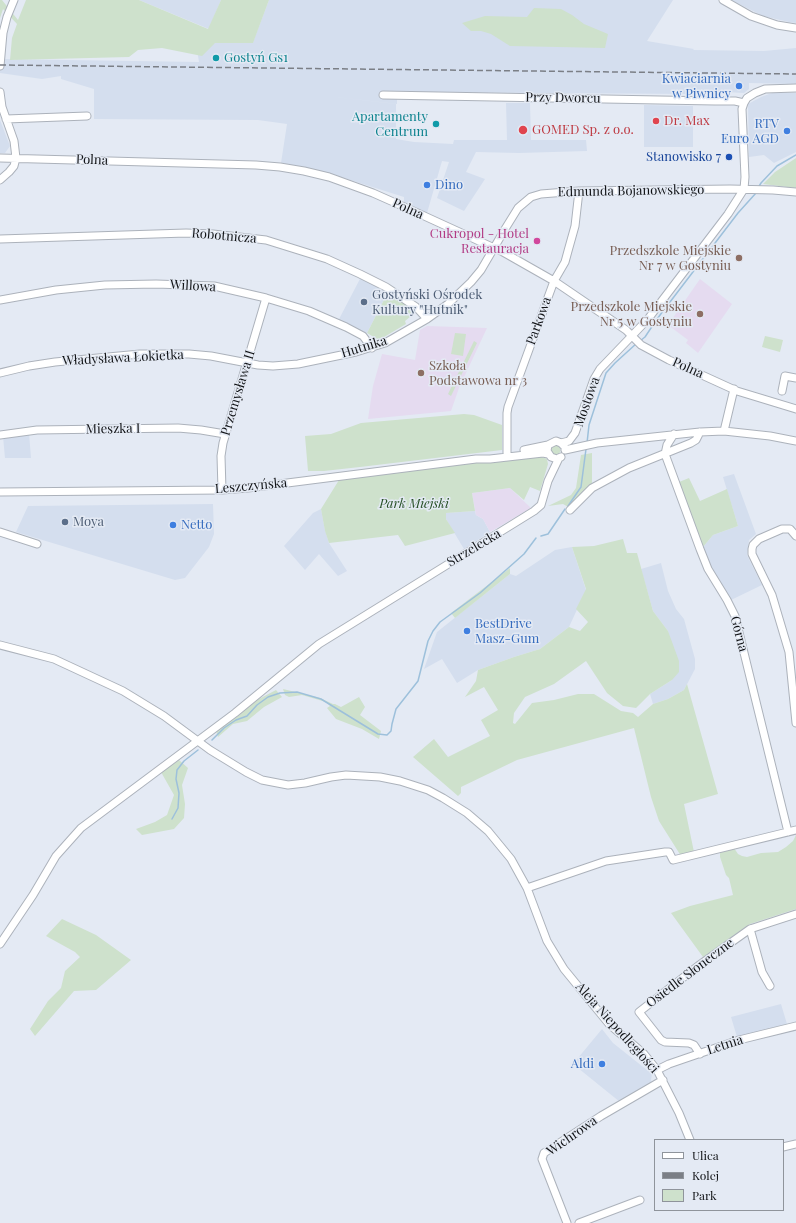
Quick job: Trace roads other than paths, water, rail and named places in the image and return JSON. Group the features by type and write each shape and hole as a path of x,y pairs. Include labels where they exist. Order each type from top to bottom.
{"street":[{"path":"0,66 3,32 14,0"},
{"path":"723,0 751,16 777,25 796,28"},
{"path":"744,189 746,177 742,117 744,103 755,93 765,89 796,88"},
{"path":"0,92 2,107 14,141 16,158 14,166 0,180"},
{"name":"Przy Dworcu","path":"383,95 721,101 744,103"},
{"path":"6,119 87,116"},
{"name":"Polna","path":"0,158 256,166 304,171 329,177 373,193 494,248 554,281 626,330 641,345 669,360 734,389 796,409"},
{"name":"Mostowa","path":"561,443 568,441 575,433 594,379 600,368 634,337 728,214 744,189"},
{"name":"Edmunda Bojanowskiego","path":"494,248 518,208 531,197 551,192 753,189 796,192"},
{"name":"Parkowa","path":"507,453 508,407 554,281 565,262 572,240 578,210 579,191"},
{"name":"Robotnicza","path":"0,239 186,233 220,234 266,240 327,259 360,274 392,291 416,307 427,319"},
{"name":"Hutnika","path":"247,363 266,366 285,366 325,359 372,348 385,343 427,319 448,304 471,282 485,264 494,248"},
{"name":"Willowa","path":"0,300 56,290 105,285 156,284 214,286 266,298 309,311 345,326 362,336 372,348"},
{"name":"Przemysława II","path":"222,490 221,456 225,434 266,298"},
{"name":"Władysława Łokietka","path":"0,373 55,362 164,353 211,356 247,363"},
{"path":"782,392 785,376 796,378"},
{"path":"724,431 734,389"},
{"name":"Mieszka I","path":"0,435 37,430 178,428 225,434"},
{"path":"565,450 597,443 661,435 724,431 770,436 796,441"},
{"path":"570,510 592,488 610,477 691,443 696,440 700,432"},
{"path":"575,433 576,441 582,446"},
{"path":"665,454 667,445 674,434"},
{"path":"661,435 667,445"},
{"path":"556,441 561,443 565,450 563,456 555,458 549,455 548,445 556,441"},
{"name":"Leszczyńska","path":"0,492 222,490 270,486 476,459 548,445"},
{"name":"Leszczyńska","path":"476,459 490,459 543,453 549,455"},
{"name":"Górna","path":"665,454 708,569 735,616 792,831"},
{"name":"Strzelecka","path":"0,944 33,895 50,864 70,839 90,821 235,713 319,644 534,511 541,505 551,465 549,455"},
{"name":"Strzelecka","path":"548,481 559,458"},
{"path":"796,536 790,529 782,529 759,540 753,545 752,549 752,554 772,595 789,652 796,723"},
{"path":"0,532 37,544"},
{"name":"Aleja Niepodległości","path":"0,645 46,657 88,674 147,704 197,741 246,772 270,783 296,784 341,775 361,775 400,781 428,790 471,816 494,838 511,860 527,888 543,933 552,951 564,969 609,1024 644,1054 657,1070 679,1113 690,1139"},
{"path":"527,888 619,858 669,852 673,860 792,831"},
{"name":"Osiedle Słoneczne","path":"700,1054 694,1045 689,1043 665,1042 661,1040 639,1012 710,957 750,929 796,914"},
{"name":"Osiedle Słoneczne","path":"750,929 762,972 770,986"},
{"name":"Letnia","path":"657,1070 669,1064 739,1040 796,1026"},
{"name":"Wichrowa","path":"567,1223 542,1159 544,1153 601,1116 663,1080"},
{"path":"784,1147 796,1144"},
{"path":"579,1223 640,1200"}],"waterway":[{"path":"758,188 777,166 796,155"},
{"path":"640,341 645,337 738,213 756,193"},
{"path":"587,443 589,425 606,373 637,343"},
{"path":"568,506 581,487 586,449"},
{"path":"541,536 548,534 565,509"},
{"path":"212,740 224,728 236,720 247,716 257,705 268,697 280,693 297,692 321,699 378,734 387,735 391,731 396,709 418,681 428,641 433,631 440,622 480,593 524,554 536,538"},
{"path":"172,819 178,808 179,793 176,779 177,770 184,761 198,750"}],"railway":[{"path":"0,65 796,74"}],"place":[{"name":"Gostyń Gs1","path":"216,58"},
{"name":"Kwiaciarnia w Piwnicy","path":"739,86"},
{"name":"Dr. Max","path":"656,121"},
{"name":"Apartamenty Centrum","path":"436,124"},
{"name":"GOMED Sp. z o.o.","path":"523,130"},
{"name":"RTV Euro AGD","path":"787,131"},
{"name":"Stanowisko 7","path":"729,157"},
{"name":"Dino","path":"427,185"},
{"name":"Cukropol - Hotel Restauracja","path":"537,241"},
{"name":"Przedszkole Miejskie Nr 7 w Gostyniu","path":"739,258"},
{"name":"Gostyński Ośrodek Kultury \"Hutnik\"","path":"364,302"},
{"name":"Przedszkole Miejskie Nr 5 w Gostyniu","path":"700,314"},
{"name":"Szkoła Podstawowa nr 3","path":"421,373"},
{"name":"Moya","path":"65,522"},
{"name":"Netto","path":"173,525"},
{"name":"BestDrive Masz-Gum","path":"467,631"},
{"name":"Aldi","path":"602,1064"}],"park label":[{"name":"Park Miejski","path":"414,504"}]}
